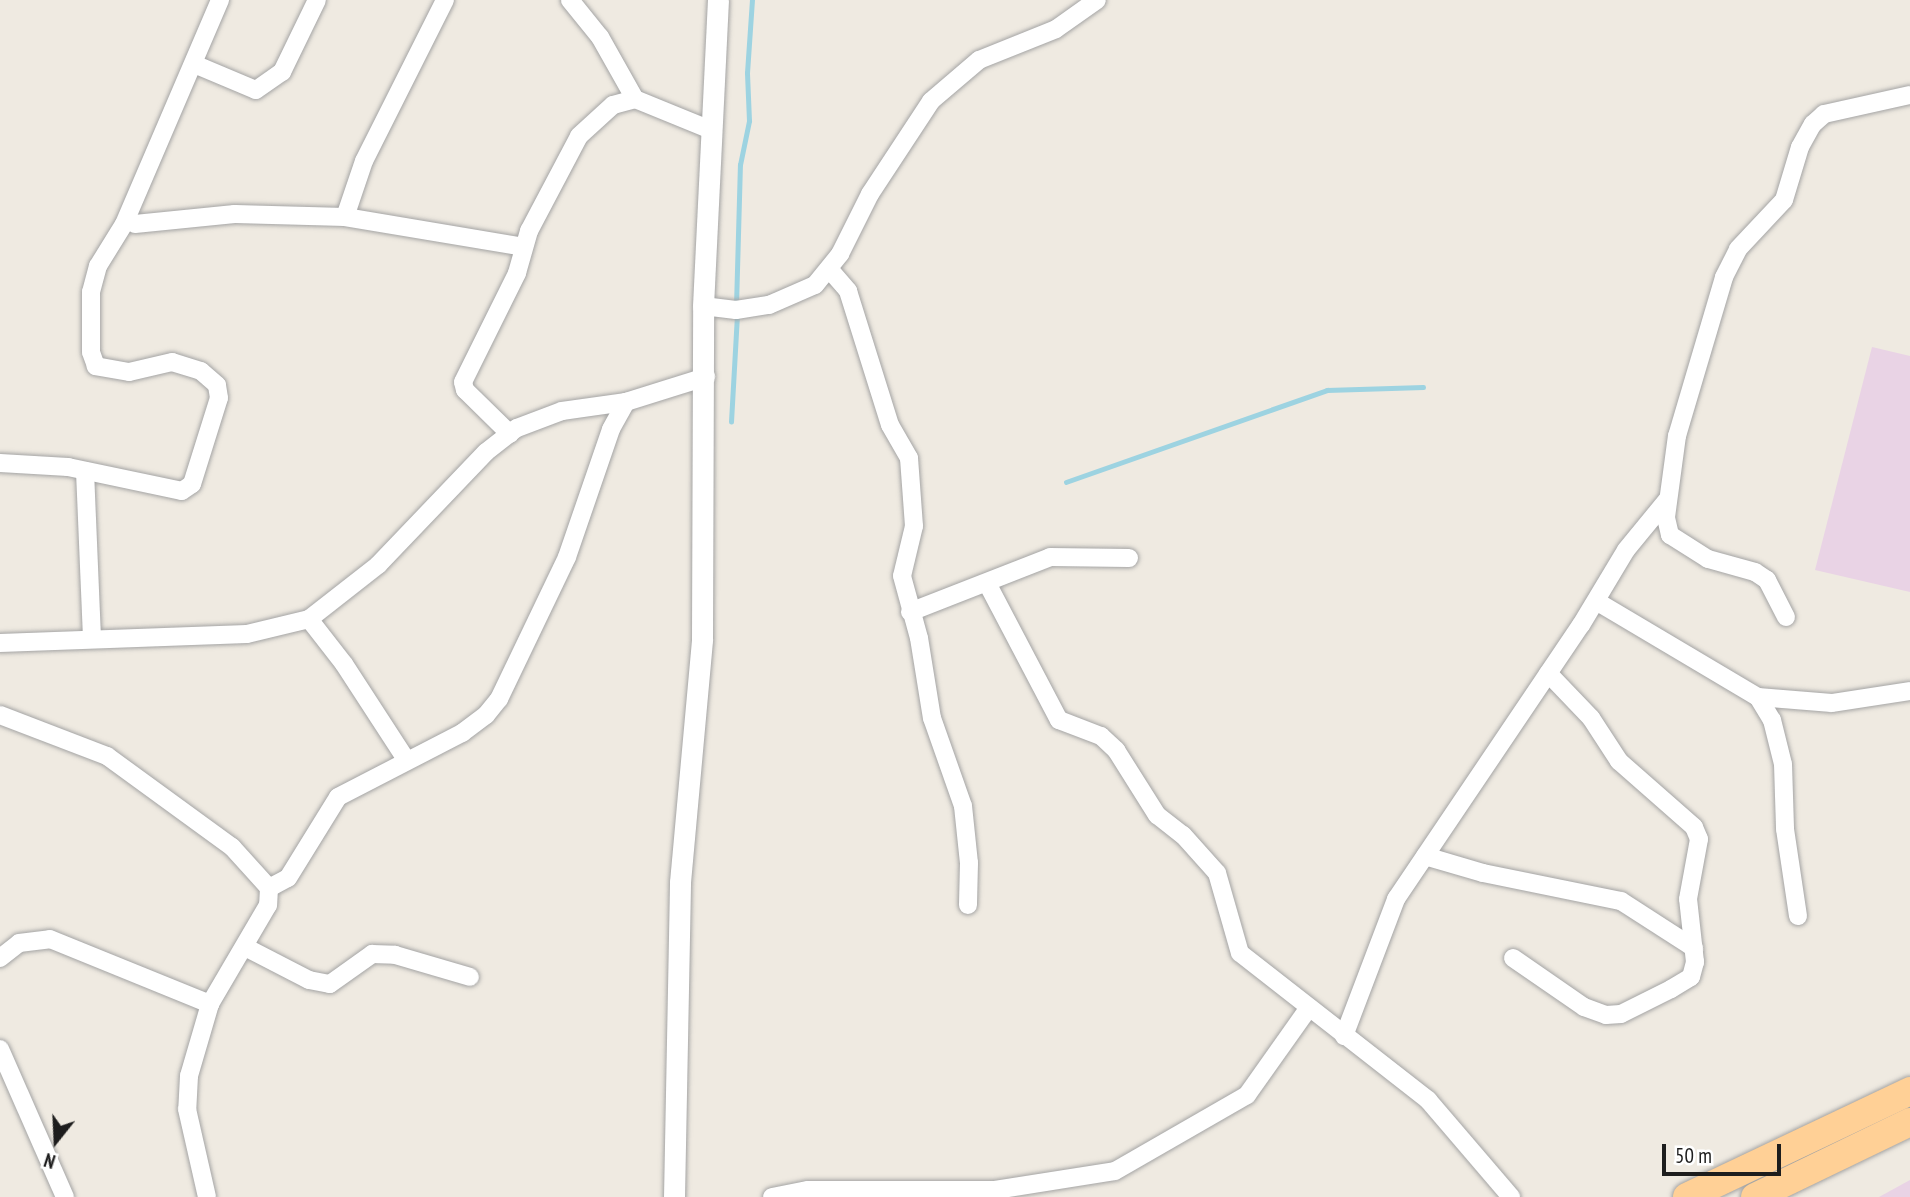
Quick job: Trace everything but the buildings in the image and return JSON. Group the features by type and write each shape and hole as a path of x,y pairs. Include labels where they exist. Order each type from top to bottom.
{"main road":[{"path":"1687,1197 1910,1091"},
{"path":"1755,1197 1910,1122"}],"street":[{"path":"0,463 85,471 188,489 219,398 211,377 172,362 129,372 109,371 96,366 91,352 91,292 98,266 124,224 220,0"},
{"path":"194,64 256,90 282,72 317,0"},
{"path":"345,217 363,161 445,0"},
{"path":"570,0 600,37 635,99"},
{"path":"674,1197 680,882 702,639 706,377 703,306 718,0"},
{"path":"703,306 736,310 769,305 800,293 830,270 870,194 931,101 979,60 1056,29 1097,0"},
{"path":"1786,617 1768,580 1755,572 1708,559 1670,535 1667,500 1677,436 1724,277 1738,249 1784,200 1800,147 1813,124 1824,114 1910,95"},
{"path":"510,434 465,390 463,382 497,318 549,187 579,136 613,104 635,99 711,130"},
{"path":"135,224 235,214 345,217 524,247"},
{"path":"830,270 848,291 890,425 909,458 914,526 902,576 932,718 963,806 969,863 968,905"},
{"path":"0,643 92,636 247,634 309,619 378,565 439,499 510,434 562,411 626,402 706,377"},
{"path":"269,888 288,878 338,797 405,758 461,733 499,699 567,557 611,429 626,402"},
{"path":"85,471 92,636"},
{"path":"1344,1036 1396,899 1596,601 1626,550 1667,500"},
{"path":"910,612 1050,557 1129,558"},
{"path":"987,583 1049,707 1059,720 1101,736 1116,750 1157,815 1183,835 1217,873 1240,953 1308,1009 1428,1100 1511,1197"},
{"path":"1596,601 1758,697 1832,703 1910,691"},
{"path":"309,619 344,664 405,758"},
{"path":"1513,958 1584,1007 1606,1015 1621,1014 1691,976 1694,948 1688,899 1699,839 1694,827 1619,761 1591,718 1548,673"},
{"path":"1758,697 1772,720 1783,764 1785,829 1798,916"},
{"path":"0,715 107,756 232,847 269,888 268,905 210,1004 186,1098 207,1197"},
{"path":"1425,856 1483,873 1621,901 1694,948"},
{"path":"0,958 19,943 50,940 210,1004"},
{"path":"245,947 309,980 330,985 372,954 395,955 470,977"},
{"path":"772,1197 808,1190 994,1193 1115,1171 1183,1136 1247,1095 1308,1009"},
{"path":"0,1049 65,1197"}],"shaded area":[{"path":"1872,347 1910,356 1910,592 1815,570"},
{"path":"1910,1180 1910,1197 1879,1197"}],"waterway":[{"path":"736,306 740,165 749,121 747,73 752,0"},
{"path":"731,422 737,315"},
{"path":"1066,482 1327,390 1423,387"}]}
